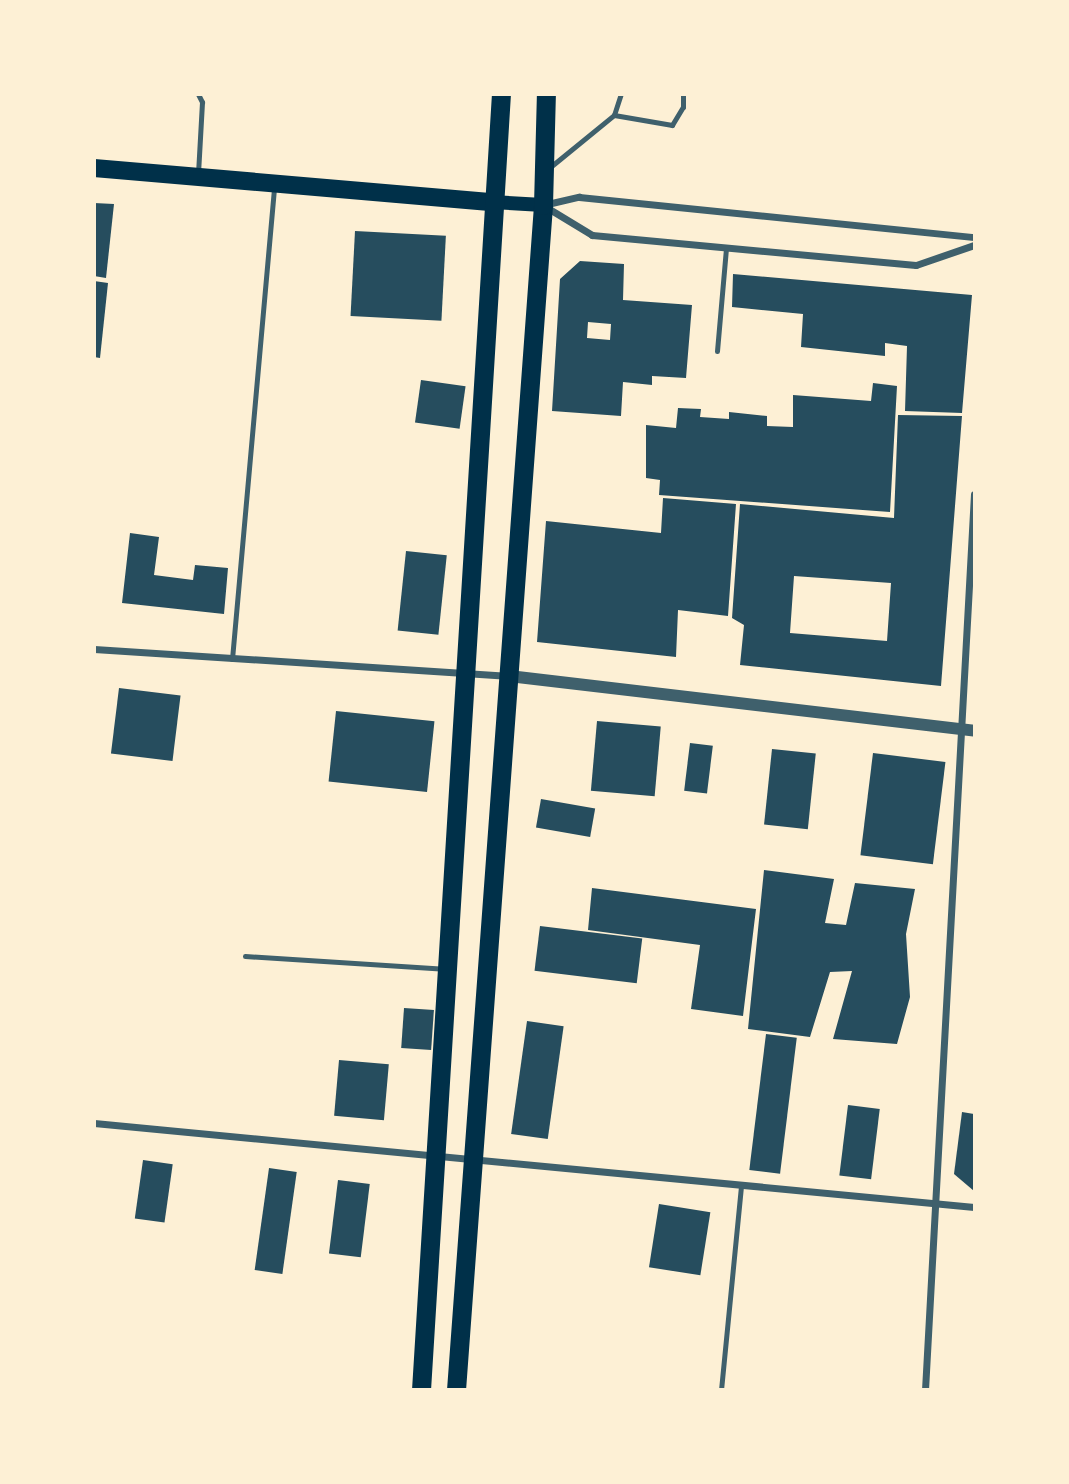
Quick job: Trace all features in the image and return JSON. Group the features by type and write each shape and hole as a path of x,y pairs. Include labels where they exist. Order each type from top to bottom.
{"highway":[{"path":"421,1390 501,94"},
{"path":"456,1390 543,205 546,94"}],"main road":[{"path":"94,168 543,205"}],"street":[{"path":"543,205 579,197 975,237"},
{"path":"543,205 592,235 916,265 975,245"},
{"path":"925,1390 958,730 975,494"},
{"path":"94,649 466,676 509,676 975,731"},
{"path":"94,1123 975,1207"}],"lane":[{"path":"198,94 202,102 198,177"},
{"path":"544,172 614,116 621,94"},
{"path":"614,116 672,125 682,107 683,94"},
{"path":"232,659 274,184"},
{"path":"717,351 726,247"},
{"path":"245,956 446,969"},
{"path":"721,1390 741,1186"}],"building":[{"path":"94,203 114,204 106,278 94,276"},
{"path":"355,231 446,236 441,321 351,316"},
{"path":"580,261 624,264 623,300 692,305 686,378 652,376 652,385 623,382 621,416 552,411 560,279","holes":["588,322 611,324 610,340 587,338"]},
{"path":"733,274 972,295 962,413 905,411 907,346 885,343 885,356 801,347 803,314 732,307"},
{"path":"94,281 108,283 100,358 94,357"},
{"path":"421,380 466,386 460,429 415,423"},
{"path":"873,383 897,386 890,512 659,495 660,480 646,478 646,425 676,428 678,408 701,409 700,417 729,419 729,412 767,416 767,426 793,427 793,395 871,401"},
{"path":"898,415 962,416 941,686 740,665 744,625 732,618 740,504 894,518","holes":["794,576 891,583 887,641 790,633"]},
{"path":"663,498 736,504 728,616 678,610 676,657 537,642 546,521 661,533"},
{"path":"130,533 159,537 154,575 193,580 195,565 228,568 224,614 122,603"},
{"path":"406,551 447,555 438,635 398,631"},
{"path":"119,688 181,696 172,761 111,754"},
{"path":"336,711 434,721 427,792 329,782"},
{"path":"597,721 661,727 655,796 591,791"},
{"path":"690,743 713,746 707,793 684,791"},
{"path":"772,749 816,754 808,829 764,825"},
{"path":"873,753 945,762 933,864 860,855"},
{"path":"541,799 595,809 590,837 536,828"},
{"path":"764,870 834,879 825,923 846,925 855,883 915,889 906,934 910,997 897,1044 833,1039 852,971 830,972 810,1037 748,1029"},
{"path":"592,888 756,909 743,1016 691,1009 700,945 588,930"},
{"path":"540,926 642,939 637,983 535,971"},
{"path":"404,1008 434,1010 431,1050 401,1048"},
{"path":"527,1021 564,1026 548,1139 511,1134"},
{"path":"766,1034 797,1038 780,1174 749,1170"},
{"path":"339,1060 389,1064 384,1120 334,1116"},
{"path":"848,1105 880,1109 871,1179 839,1175"},
{"path":"962,1112 974,1114 974,1191 954,1174"},
{"path":"143,1160 173,1164 164,1223 135,1218"},
{"path":"269,1168 297,1172 282,1274 255,1270"},
{"path":"338,1180 370,1184 361,1257 329,1253"},
{"path":"659,1204 710,1212 700,1275 649,1267"}]}
